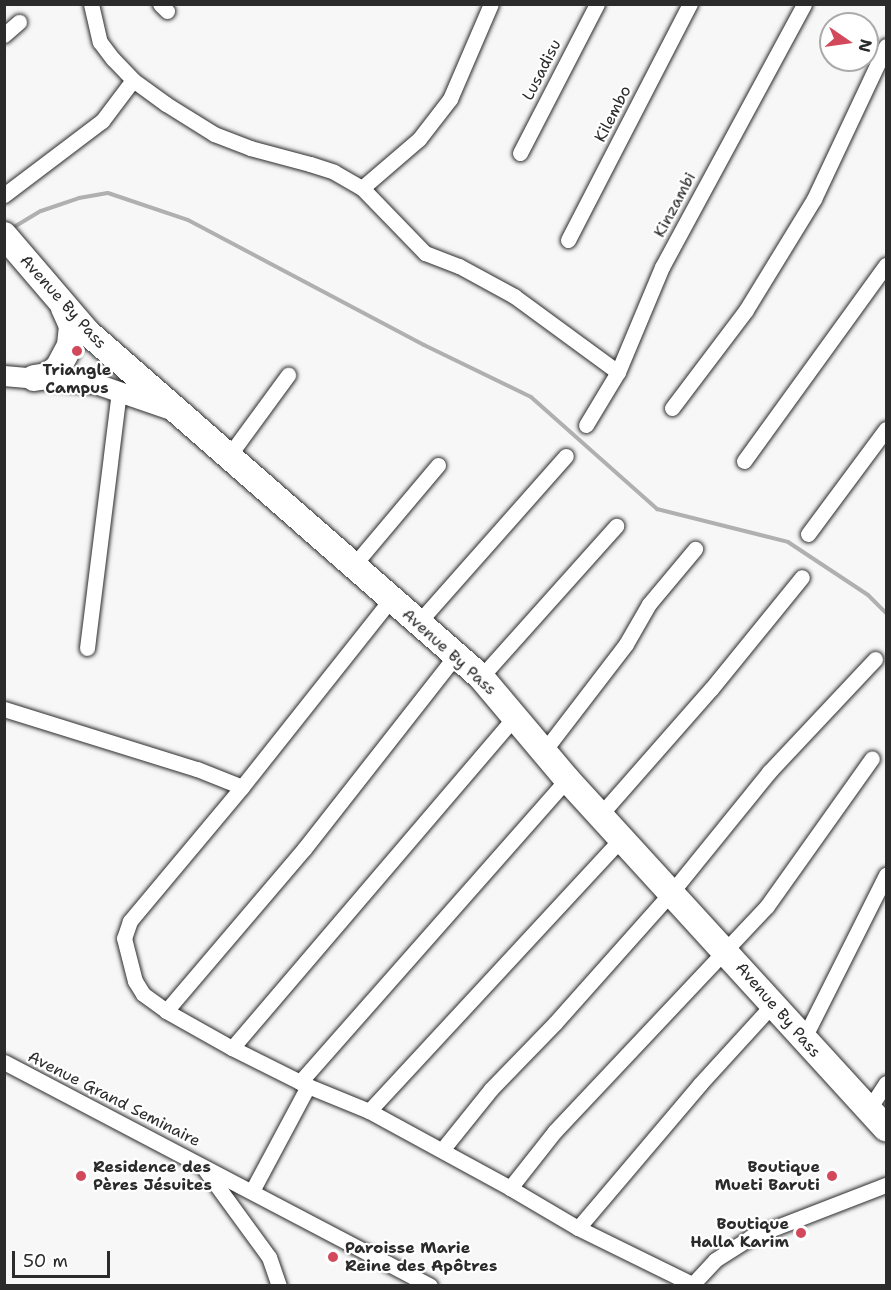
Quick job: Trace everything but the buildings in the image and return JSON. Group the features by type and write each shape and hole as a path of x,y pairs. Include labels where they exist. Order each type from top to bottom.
{"highway":[{"name":"Avenue By Pass","path":"4,235 87,332 481,677 567,778 726,951 803,1040 886,1128"},
{"path":"34,378 47,375 58,368 70,345 72,326 62,302"}],"street":[{"path":"91,4 100,42 134,80 214,134 250,148 318,166 362,188 425,253 459,266 514,297 618,372"},
{"path":"362,188 419,140 450,99 491,4"},
{"name":"Lusadisu","path":"520,153 597,4"},
{"name":"Kilembo","path":"568,240 690,4"},
{"name":"Kinzambi","path":"586,425 618,372 662,267 804,4"},
{"path":"4,35 19,22"},
{"path":"672,408 746,309 814,199 886,46"},
{"path":"4,195 102,120 134,80"},
{"path":"744,461 886,265"},
{"path":"228,456 288,375"},
{"path":"4,376 79,381 119,391 176,412"},
{"path":"87,648 119,391"},
{"path":"808,534 886,429"},
{"path":"418,623 566,456"},
{"path":"353,566 438,465"},
{"path":"481,677 616,526"},
{"path":"544,751 626,644 649,604 695,549"},
{"path":"601,814 711,689 802,577"},
{"path":"391,599 242,787 130,921 124,938 135,981 143,994 166,1011 232,1048 304,1084 369,1111 578,1228 692,1285 715,1260 751,1237 886,1185"},
{"path":"166,1011 304,849 456,654"},
{"path":"442,1150 491,1089 555,1023 671,893 769,772 875,659"},
{"path":"4,709 197,769 242,787"},
{"path":"232,1048 516,716"},
{"path":"510,1188 555,1131 767,906 872,758"},
{"path":"252,1191 304,1084 567,778"},
{"path":"369,1111 622,838"},
{"path":"803,1040 886,875"},
{"path":"578,1228 700,1084 772,1004"},
{"name":"Avenue Grand Seminaire","path":"4,1062 201,1163 430,1286"},
{"path":"869,1109 886,1083"},
{"path":"201,1163 269,1257 279,1286"}],"waterway":[{"path":"14,227 41,211 79,198 108,193 188,220 424,345 531,397 657,509 788,542 868,595 886,613"}],"place":[{"name":"Triangle Campus","path":"77,351"},
{"name":"Residence des Pères Jésuites","path":"81,1176"},
{"name":"Boutique Mueti Baruti","path":"832,1176"},
{"name":"Boutique Halla Karim","path":"801,1233"},
{"name":"Paroisse Marie Reine des Apôtres","path":"333,1257"}]}
